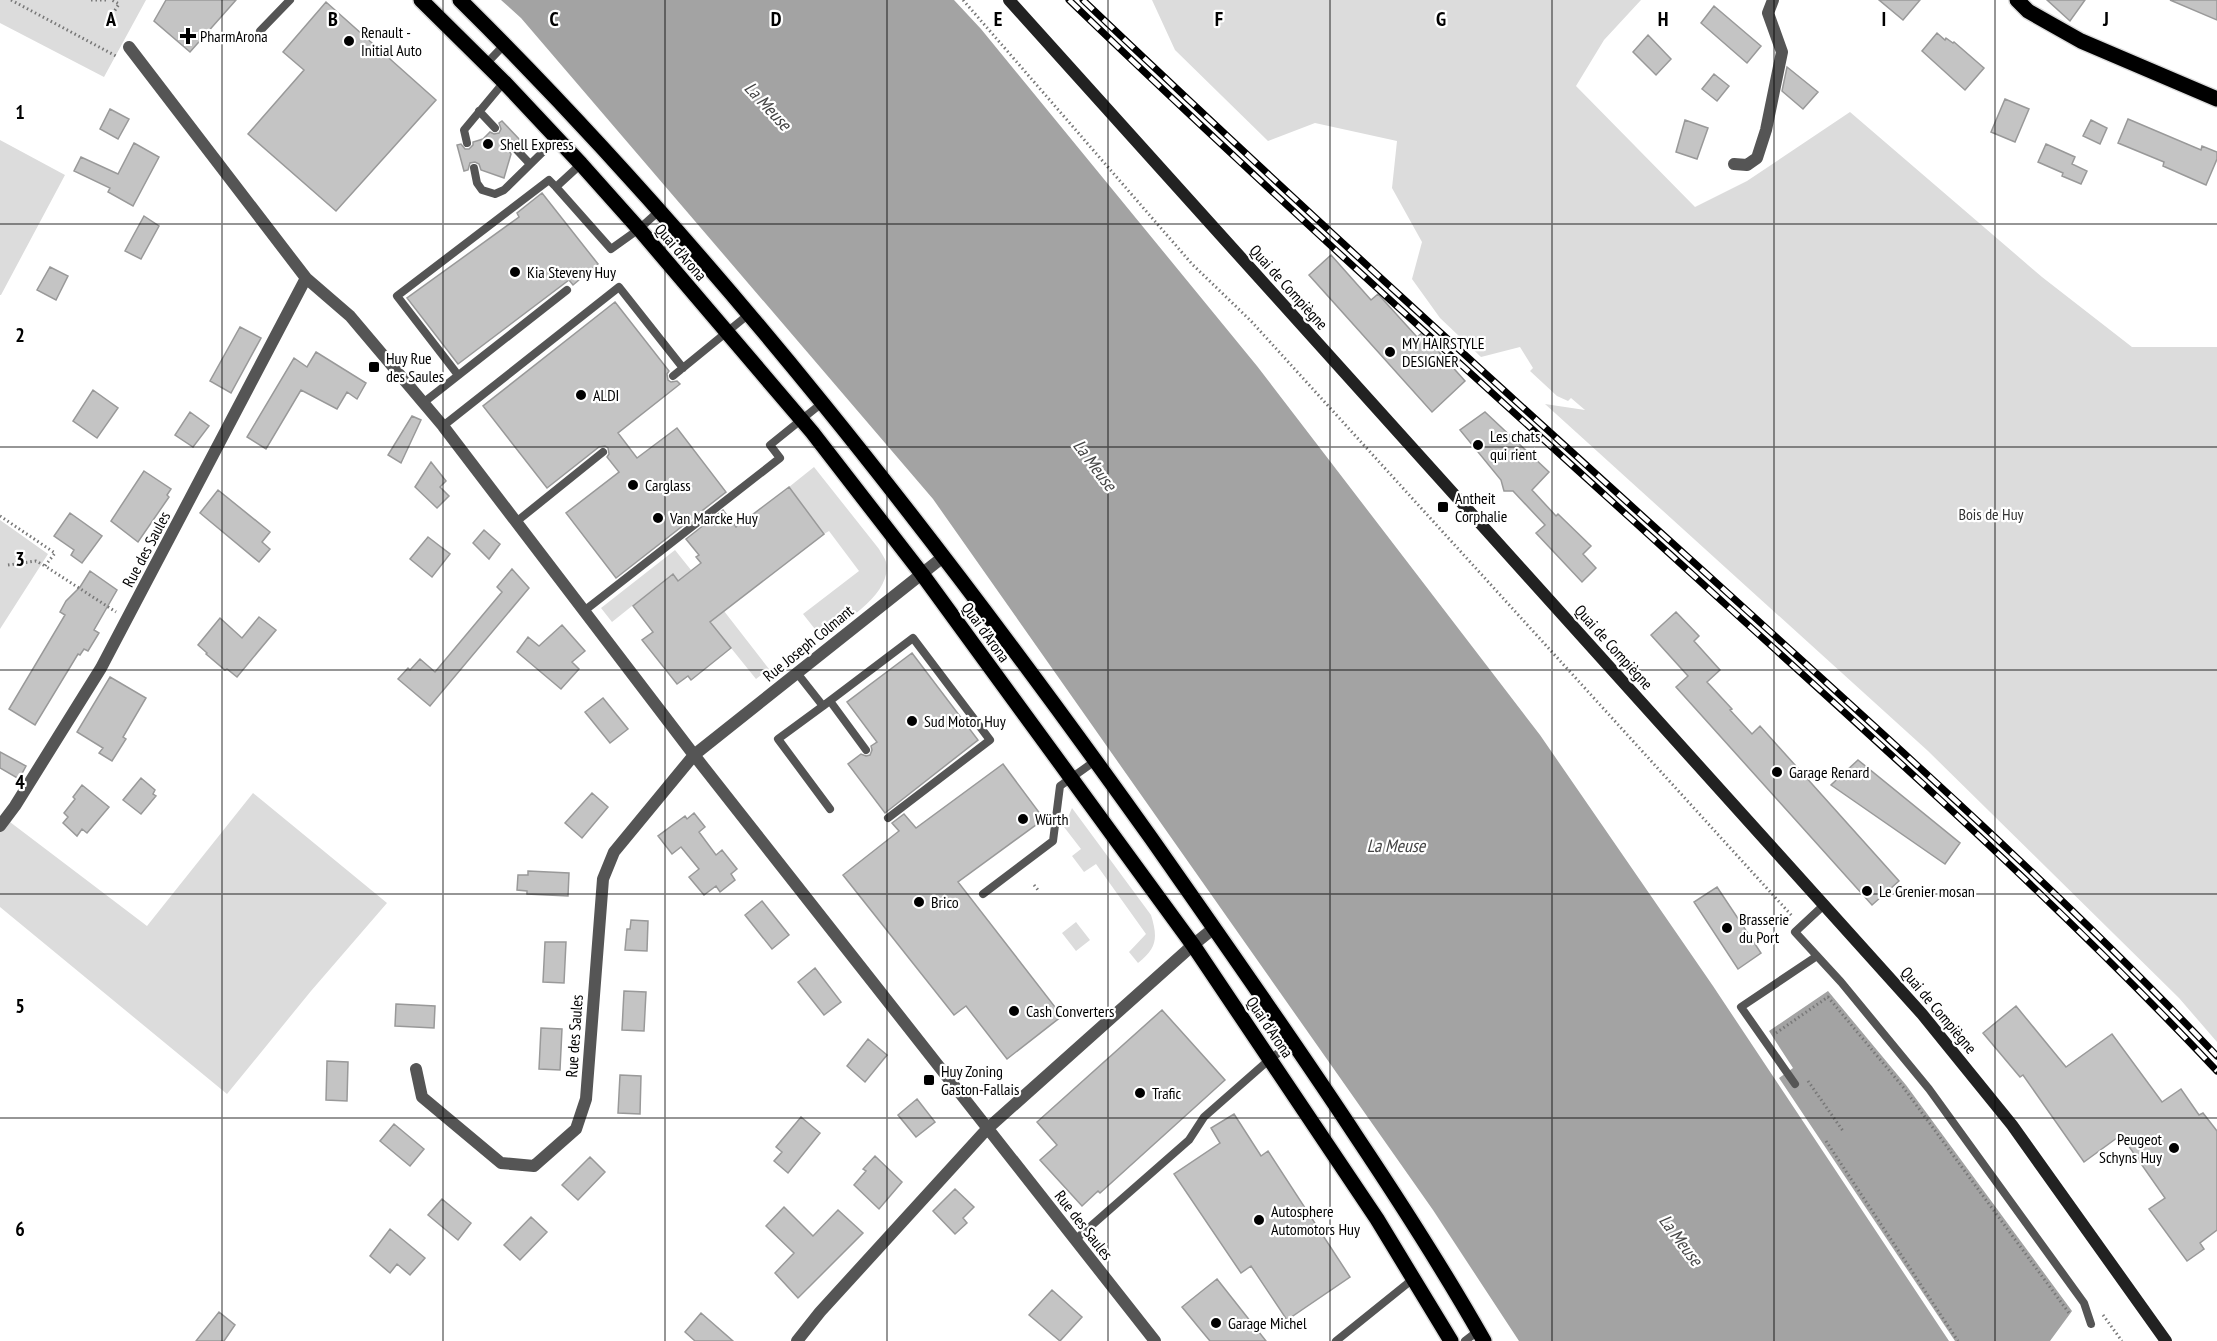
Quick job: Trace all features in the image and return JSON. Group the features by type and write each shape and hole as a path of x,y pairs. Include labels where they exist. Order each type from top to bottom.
{"main road":[{"name":"Quai d'Arona","path":"421,0 504,82 639,230 802,420 922,574 1193,945 1377,1219 1451,1341"},
{"name":"Quai d'Arona","path":"460,0 610,154 749,314 943,557 1095,761 1294,1042 1412,1221 1481,1336"},
{"name":"Quai de Compiègne","path":"1009,0 1922,1014 2012,1125 2166,1341"},
{"path":"2017,0 2028,11 2081,41 2217,99"}],"street":[{"path":"1734,164 1747,165 1757,158 1767,130 1782,52 1768,13 1773,0"},
{"name":"Rue des Saules","path":"129,47 306,278 350,316 443,426 694,755 1155,1341"},
{"name":"Rue des Saules","path":"0,826 15,806 101,668 306,278"},
{"name":"Rue Joseph Colmant","path":"694,755 943,557"},
{"name":"Rue des Saules","path":"416,1069 422,1097 501,1163 534,1166 576,1129 586,1100 603,879 614,852 694,755"},
{"path":"797,1341 820,1312 987,1129 1214,928"}],"lane":[{"path":"260,32 290,0"},
{"path":"486,64 505,44"},
{"path":"467,143 464,130 504,82"},
{"path":"479,111 495,128"},
{"path":"474,168 477,183 482,190 495,194 504,190 557,138"},
{"path":"514,147 530,164"},
{"path":"556,187 581,164"},
{"path":"458,375 397,296 549,180 611,249 639,230 659,211"},
{"path":"443,426 619,287 683,368"},
{"path":"423,402 567,290"},
{"path":"673,376 749,314"},
{"path":"584,611 780,458 770,445 822,403"},
{"path":"516,522 603,452"},
{"path":"830,809 778,740 912,638 990,740 888,818"},
{"path":"797,673 866,750"},
{"path":"983,894 1053,841 1060,786 1095,761"},
{"path":"1825,904 1796,932 1929,1089 2084,1304 2091,1324"},
{"path":"1795,1084 1741,1007 1817,956"},
{"path":"1075,1240 1189,1140 1203,1117 1270,1059 1294,1042"},
{"path":"1336,1341 1413,1279"},
{"path":"1465,1341 1481,1336"}],"path":[{"path":"11,0 116,56"},
{"path":"91,0 106,0"},
{"path":"110,18 119,4 112,0"},
{"path":"963,0 1192,264 1251,321 1801,926"},
{"path":"0,516 55,553 45,567"},
{"path":"8,565 36,561 127,620"},
{"path":"1034,885 1038,890"},
{"path":"1782,1043 1775,1033 1828,997 1903,1087 2069,1313"},
{"path":"1802,1072 1843,1131"},
{"path":"1826,1141 1958,1341"},
{"path":"2102,1313 2122,1341"}],"green space":[{"path":"0,0 146,0 104,77 0,23"},
{"name":"Bois de Huy","path":"1152,0 1641,0 1604,40 1576,86 1695,207 1747,181 1850,112 2042,277 2132,347 2217,347 2217,1042 2179,998 1928,751 1545,404 1585,410 1571,398 1568,401 1557,396 1530,371 1533,368 1520,347 1481,357 1440,318 1412,279 1422,242 1392,188 1397,141 1315,123 1268,141 1175,50"},
{"path":"0,140 65,175 1,295 0,295"},
{"path":"814,467 879,549 886,562 886,574 874,596 822,638 803,614 859,571 829,531 824,534 789,487"},
{"path":"0,520 48,554 0,629"},
{"path":"675,550 691,570 678,581 672,574 612,622 601,608"},
{"path":"724,611 769,669 756,679 710,622"},
{"path":"253,793 387,903 227,1094 0,907 0,826 6,819 147,926"},
{"path":"1072,808 1151,915 1155,930 1154,942 1149,952 1138,963 1129,952 1146,934 1096,864 1084,872 1072,856 1081,849 1064,827"},
{"path":"1076,922 1090,940 1076,951 1062,933"}],"water":[{"name":"La Meuse","path":"501,0 954,0 981,29 1257,366 1540,735 1713,986 1949,1341 1519,1341 1433,1210 933,499 521,18"},
{"path":"1828,991 1906,1085 2072,1311 2050,1341 1955,1341 1779,1078 1793,1068 1769,1031"}],"building":[{"name":"PharmArona","path":"166,0 236,0 190,52 154,21"},
{"path":"1879,0 1920,0 1903,20"},
{"path":"2047,0 2085,0 2070,21"},
{"path":"2170,0 2217,0 2217,20"},
{"path":"326,2 436,100 336,211 248,134 304,70 283,52"},
{"path":"1714,6 1761,46 1747,63 1701,23"},
{"path":"1937,33 1945,40 1946,38 1954,42 1984,68 1965,90 1922,51"},
{"path":"1648,35 1671,59 1656,75 1633,52"},
{"path":"1787,67 1818,92 1803,109 1782,91"},
{"path":"1714,74 1729,86 1717,101 1702,89"},
{"path":"2005,99 2029,109 2015,142 1991,132"},
{"path":"110,109 129,119 118,139 100,129"},
{"path":"2128,119 2201,150 2202,146 2217,152 2217,159 2206,185 2163,166 2164,162 2118,143"},
{"path":"1685,120 1708,128 1697,159 1676,152"},
{"path":"2091,120 2107,128 2100,144 2083,136"},
{"path":"502,121 520,140 512,141 508,145 511,154 504,178 481,170 479,164 475,162 470,163 468,170 464,171 457,145 461,144 465,149 469,149 473,142 483,139 490,132 499,133 501,129 499,123"},
{"path":"134,143 159,157 133,206 108,192 110,188 74,171 81,157 118,174"},
{"path":"2046,144 2075,157 2072,164 2087,171 2081,184 2038,162"},
{"name":"Kia Steveny Huy","path":"542,193 598,264 573,285 569,280 458,364 407,298 519,217 517,213"},
{"path":"144,216 159,226 141,259 125,251"},
{"path":"1331,255 1371,300 1378,294 1417,337 1422,333 1465,381 1432,412 1309,275"},
{"path":"50,267 68,276 56,300 37,290"},
{"path":"615,302 669,371 668,380 677,381 680,384 618,433 637,458 677,428 726,492 616,578 566,513 619,472 607,457 608,448 599,447 547,488 483,406"},
{"path":"240,327 261,338 231,393 210,381"},
{"path":"316,352 366,383 357,399 347,392 337,409 301,390 266,449 247,437 294,358 307,367"},
{"path":"93,390 118,408 97,438 73,421"},
{"path":"190,412 209,426 193,447 175,435"},
{"path":"1485,412 1549,472 1532,490 1556,516 1558,514 1591,546 1583,554 1596,568 1582,582 1536,533 1545,525 1513,491 1504,491 1501,480 1460,430"},
{"path":"412,416 421,420 401,463 388,455"},
{"path":"431,462 446,481 440,487 449,496 437,508 415,487"},
{"path":"144,471 171,489 167,495 169,497 138,542 111,521"},
{"path":"789,487 824,534 710,622 731,648 691,680 688,676 677,684 642,640 653,632 633,606 673,574 678,581 701,563 696,557 699,555 686,539 723,510 736,527"},
{"path":"218,490 270,532 262,542 270,549 259,562 200,513"},
{"path":"70,513 102,536 82,563 71,555 74,550 54,536"},
{"path":"484,530 500,544 489,559 473,543"},
{"path":"428,537 450,554 432,577 410,559"},
{"path":"512,569 529,588 430,706 398,679 420,659 435,672 502,592 497,587"},
{"path":"90,571 117,590 94,630 99,633 88,651 84,649 80,655 78,654 35,725 9,709 65,615 60,612 66,601 80,587"},
{"path":"1676,612 1699,636 1694,641 1720,670 1707,682 1732,709 1730,710 1752,734 1760,726 1899,881 1872,905 1676,687 1688,676 1651,635"},
{"path":"259,617 276,630 237,677 227,669 225,670 198,645 220,618 242,638"},
{"path":"562,625 585,651 572,662 579,669 561,689 517,652 528,637 539,646"},
{"name":"Sud Motor Huy","path":"912,653 978,740 885,813 848,764 861,754 870,755 871,746 877,742 847,702"},
{"path":"110,677 146,698 123,737 126,739 112,761 99,753 103,748 77,732"},
{"path":"603,698 628,729 610,743 585,712"},
{"path":"0,752 26,766 19,779 0,768"},
{"path":"1858,760 1960,843 1945,864 1831,785"},
{"path":"1003,764 1044,819 958,882 1062,1016 1007,1059 966,1006 954,1015 843,875 899,831 892,823 904,814 916,828"},
{"path":"141,778 155,790 153,794 156,796 141,814 123,800"},
{"path":"82,785 109,807 87,833 82,829 77,836 63,823 68,817 64,813"},
{"path":"592,793 608,807 582,838 565,823"},
{"path":"694,813 705,827 699,832 716,855 722,850 737,869 731,874 735,880 720,892 716,886 704,895 689,877 699,869 681,847 672,854 658,836 685,816 687,819"},
{"path":"528,871 569,873 568,896 527,894 527,891 517,890 518,875 528,875"},
{"name":"Brasserie du Port","path":"1717,887 1761,953 1738,969 1694,902"},
{"path":"762,901 789,935 772,949 745,915"},
{"path":"631,920 648,921 647,951 625,950 627,929 630,929"},
{"path":"545,942 566,942 564,983 543,982"},
{"path":"815,968 841,1002 824,1015 798,982"},
{"path":"624,991 646,992 644,1031 622,1030"},
{"path":"396,1004 435,1006 434,1028 395,1026"},
{"name":"Peugeot Schyns Huy","path":"2016,1006 2066,1067 2112,1034 2162,1102 2181,1089 2199,1115 2203,1113 2217,1131 2217,1230 2200,1243 2204,1249 2187,1261 2149,1209 2165,1198 2121,1135 2084,1162 2023,1075 2020,1077 1983,1033"},
{"name":"Trafic","path":"1162,1010 1225,1080 1100,1193 1098,1191 1082,1206 1040,1160 1057,1145 1037,1122"},
{"path":"541,1028 562,1029 560,1070 539,1069"},
{"path":"868,1039 887,1055 865,1082 847,1066"},
{"path":"327,1061 348,1062 347,1101 326,1100"},
{"path":"620,1075 641,1076 640,1114 618,1113"},
{"path":"917,1099 935,1122 916,1137 898,1115"},
{"name":"Autosphere Automotors Huy","path":"1234,1114 1261,1156 1268,1151 1350,1277 1287,1320 1251,1266 1241,1273 1174,1174 1220,1143 1211,1128"},
{"path":"801,1117 820,1133 788,1173 774,1161 782,1152 776,1147"},
{"path":"394,1124 424,1149 410,1166 380,1141"},
{"path":"875,1156 902,1182 879,1209 854,1185 866,1171 863,1169"},
{"path":"590,1157 605,1172 578,1200 562,1185"},
{"path":"955,1189 974,1207 963,1218 967,1223 955,1234 933,1211"},
{"path":"442,1199 471,1223 458,1240 428,1215"},
{"path":"784,1207 813,1236 838,1210 863,1233 798,1298 775,1273 794,1253 766,1226"},
{"path":"531,1217 547,1232 520,1260 504,1245"},
{"path":"390,1229 425,1258 410,1275 397,1264 390,1273 370,1256"},
{"path":"1217,1279 1266,1341 1210,1341 1182,1307"},
{"path":"1052,1290 1082,1317 1060,1341 1029,1315"},
{"path":"219,1312 235,1325 224,1341 196,1341"},
{"path":"701,1313 733,1341 695,1341 685,1332"}],"railway":[{"path":"1069,0 1313,229 1976,833 2098,950 2217,1071"},
{"path":"1083,0 1405,300 1978,822 2099,937 2217,1056"}],"place":[{"name":"PharmArona","path":"188,36"},
{"name":"Renault - Initial Auto","path":"349,41"},
{"name":"Shell Express","path":"488,144"},
{"name":"Kia Steveny Huy","path":"515,272"},
{"name":"MY HAIRSTYLE DESIGNER","path":"1390,352"},
{"name":"Huy Rue des Saules","path":"374,367"},
{"name":"ALDI","path":"581,395"},
{"name":"Les chats qui rient","path":"1478,445"},
{"name":"Carglass","path":"633,485"},
{"name":"Antheit Corphalie","path":"1443,507"},
{"name":"Van Marcke Huy","path":"658,518"},
{"name":"Sud Motor Huy","path":"912,721"},
{"name":"Garage Renard","path":"1777,772"},
{"name":"Würth","path":"1023,819"},
{"name":"Le Grenier mosan","path":"1867,891"},
{"name":"Brico","path":"919,902"},
{"name":"Brasserie du Port","path":"1727,928"},
{"name":"Cash Converters","path":"1014,1011"},
{"name":"Huy Zoning Gaston-Fallais","path":"929,1080"},
{"name":"Trafic","path":"1140,1093"},
{"name":"Peugeot Schyns Huy","path":"2174,1148"},
{"name":"Autosphere Automotors Huy","path":"1259,1220"},
{"name":"Garage Michel","path":"1216,1323"}]}
